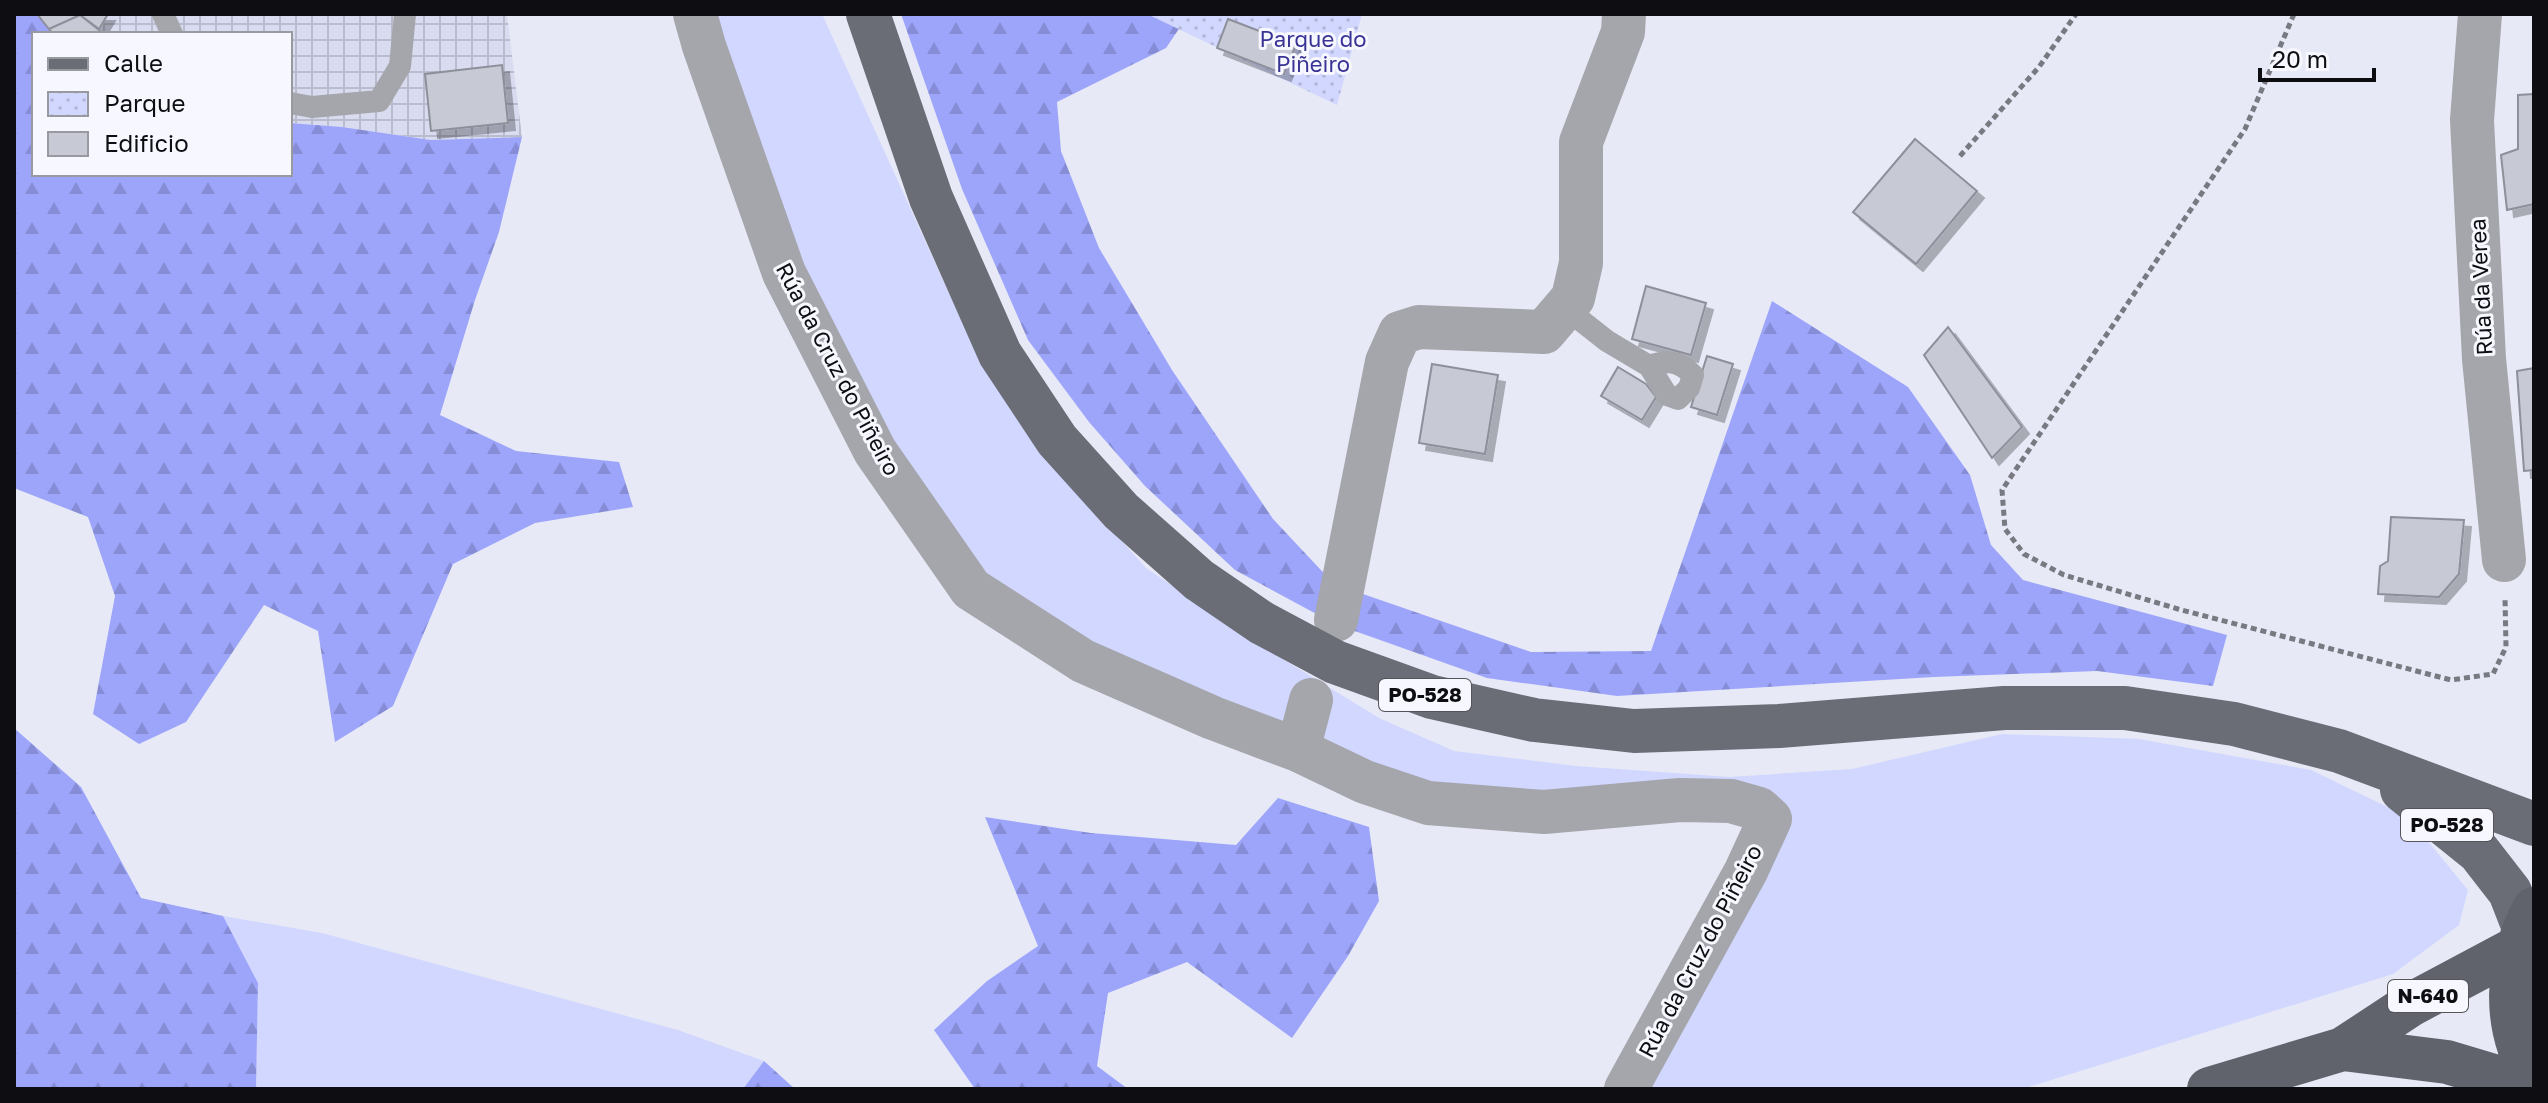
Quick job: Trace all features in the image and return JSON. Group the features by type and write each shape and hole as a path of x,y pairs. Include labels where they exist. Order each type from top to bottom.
{"highway":[{"name":"N-640","path":"2209,1089 2343,1049 2525,928"},
{"path":"2525,928 2511,973 2513,1023 2519,1047 2534,1078"},
{"name":"N-640","path":"2343,1049 2447,1062 2534,1088"}],"main road":[{"name":"PO-528","path":"868,14 931,198 1000,354 1057,440 1121,511 1199,580 1262,623 1335,662 1432,697 1534,720 1634,731 1779,726 2004,708 2125,708 2234,724 2339,751 2534,824"},
{"name":"PO-528","path":"2339,751 2391,781 2479,852 2510,892 2525,928"}],"street":[{"name":"Rúa da Cruz do Piñeiro","path":"695,14 784,273 875,451 971,589 1083,661 1213,718 1298,750 1365,782 1428,803 1544,812 1680,800 1731,801 1759,809 1770,819 1746,871 1626,1089"},
{"path":"1336,620 1387,362 1400,333 1419,327 1544,332 1573,298 1581,263 1581,142 1623,32 1624,14"},
{"name":"Rúa da Verea","path":"2480,14 2472,120 2484,359 2504,560"},
{"path":"1298,750 1311,700"}],"lane":[{"path":"292,103 312,107 379,101 400,66 405,14"},
{"path":"1573,298 1574,315 1607,341 1649,366"}],"path":[{"path":"1960,156 2039,67 2076,14"},
{"path":"2294,14 2245,129 2002,490 2005,529 2024,554 2064,575 2178,609 2451,680 2493,674 2506,647 2504,560"}],"shaded area":[{"path":"37,14 507,14 522,137 431,140 292,123 292,32 51,32"}],"green space":[{"path":"14,14 37,14 51,32 32,32 32,176 292,176 292,123 431,140 522,137 499,232 440,415 516,451 619,462 633,507 535,523 453,564 393,706 335,742 318,631 264,605 186,722 139,744 93,714 115,596 88,517 14,488"},
{"path":"695,14 822,14 951,298 1058,470 1146,568 1273,653 1379,718 1454,751 1576,766 1730,777 1852,769 2002,734 2139,739 2311,770 2408,817 2468,890 2459,925 2393,974 2022,1089 1626,1089 1769,819 1428,803 1083,661 920,538"},
{"path":"901,14 1189,14 1166,48 1057,102 1061,151 1099,248 1172,370 1273,519 1334,584 1531,652 1651,651 1772,301 1908,387 1970,475 1991,545 2023,580 2227,635 2213,686 2097,671 1934,677 1617,696 1487,678 1335,624 1235,570 1145,486 1089,422 1028,340 962,189"},
{"name":"Parque do Piñeiro","path":"1147,14 1362,14 1337,105"},
{"path":"14,728 81,787 141,898 223,916 258,983 256,1089 14,1089"},
{"path":"1278,798 1369,827 1379,901 1348,956 1292,1038 1187,962 1108,993 1097,1066 1128,1089 975,1089 934,1030 987,981 1038,946 985,817 1091,833 1236,845"},
{"path":"223,916 322,933 678,1030 764,1061 743,1089 256,1089 258,983"},
{"path":"764,1061 795,1089 743,1089"}],"building":[{"path":"37,14 108,14 99,29 80,15 49,29"},
{"path":"80,15 101,32 51,32 49,29"},
{"path":"1228,19 1296,45 1284,74 1217,48"},
{"path":"502,65 508,123 431,131 425,74"},
{"path":"2534,94 2534,204 2507,210 2501,155 2518,149 2518,95"},
{"path":"1915,139 1977,191 1916,264 1853,212"},
{"path":"1646,286 1706,303 1691,355 1632,339"},
{"path":"1948,327 2022,427 1992,458 1924,355"},
{"path":"1707,356 1733,364 1717,415 1691,407"},
{"path":"1432,364 1498,375 1485,454 1419,443"},
{"path":"1618,367 1646,384 1656,397 1642,420 1601,396"},
{"path":"2534,368 2534,470 2524,471 2517,371"},
{"path":"2391,517 2464,520 2459,574 2439,597 2378,594 2380,566 2388,561"}]}
